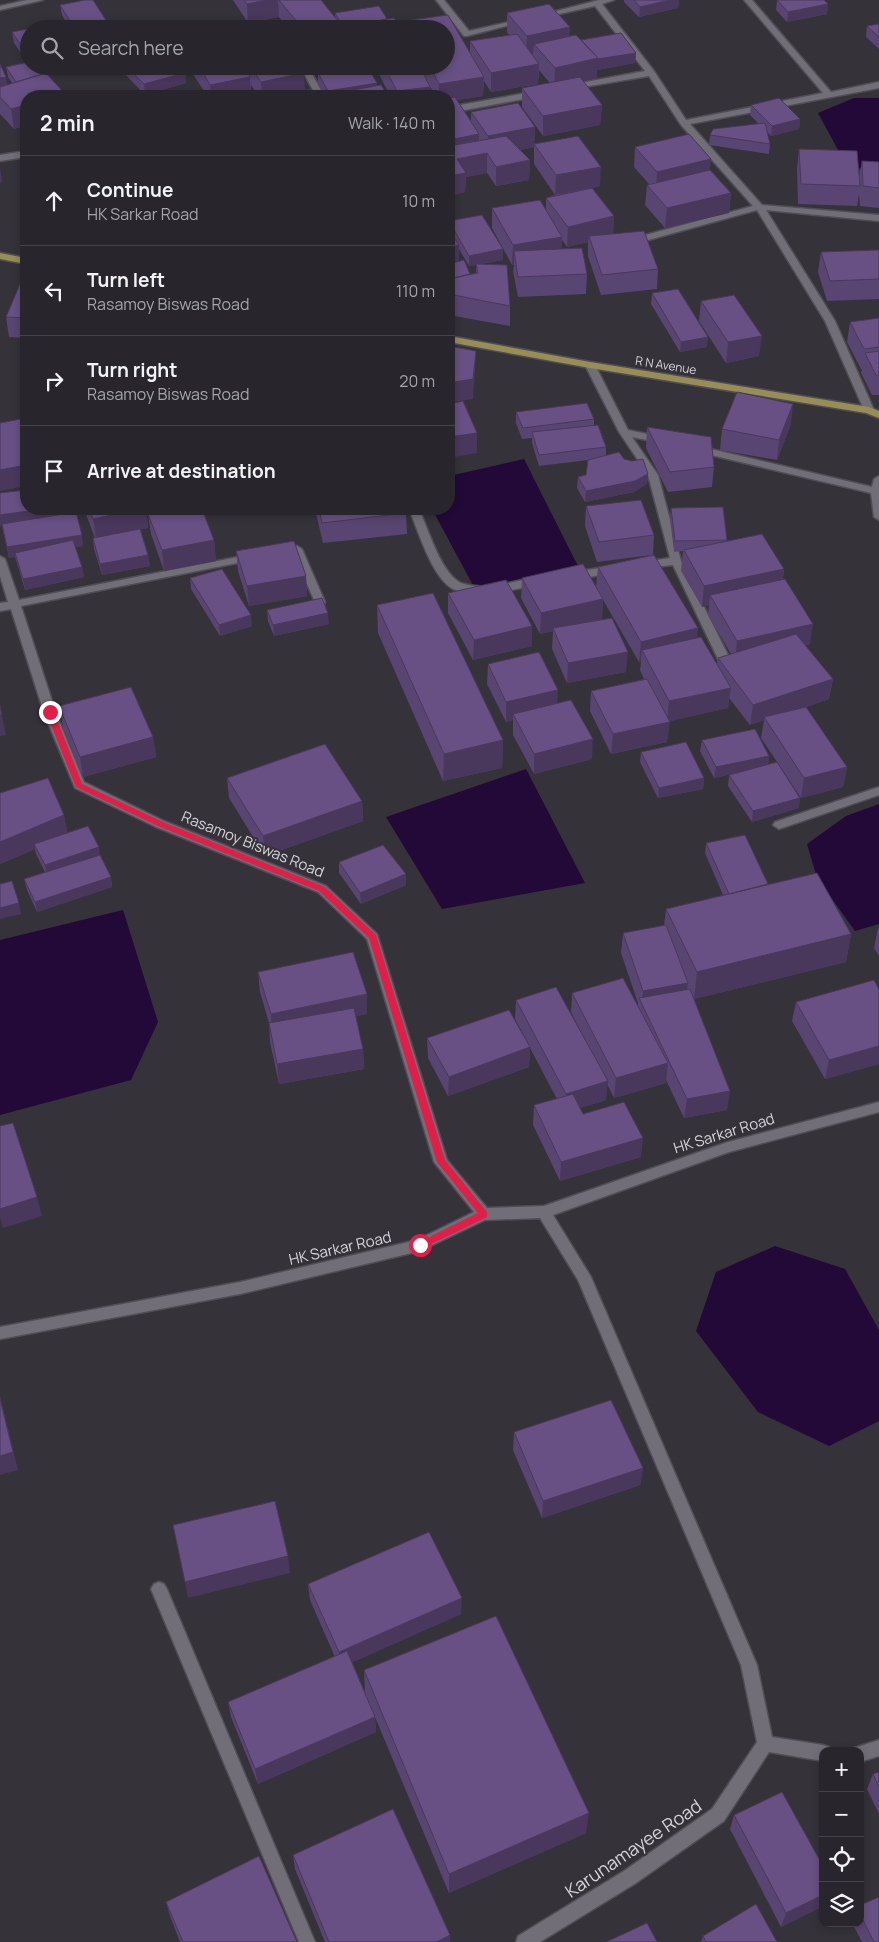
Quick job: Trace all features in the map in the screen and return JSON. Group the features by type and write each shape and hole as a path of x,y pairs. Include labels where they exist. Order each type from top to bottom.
{"main road":[{"path":"0,256 20,259"},
{"name":"R N Avenue","path":"455,340 590,365 869,410 879,415"}],"street":[{"path":"0,8 39,0"},
{"path":"440,0 468,34 610,0"},
{"path":"748,0 828,94"},
{"path":"597,3 651,74 684,123 759,207 830,321 869,410"},
{"path":"564,89 651,74"},
{"path":"309,75 317,90"},
{"path":"684,123 879,85"},
{"path":"455,109 545,92"},
{"path":"0,158 20,155"},
{"path":"624,244 759,207 879,218"},
{"path":"590,365 624,432 653,475 676,561 725,661"},
{"path":"624,432 672,443"},
{"path":"692,448 876,491"},
{"path":"879,479 876,491 879,517"},
{"path":"417,515 445,575 456,586 476,590 676,561"},
{"path":"0,607 297,549 320,602"},
{"name":"Rasamoy Biswas Road","path":"0,560 50,712 79,785 160,824 322,889 373,937 441,1162 484,1214"},
{"path":"779,825 879,791"},
{"name":"HK Sarkar Road","path":"0,1333 240,1288 420,1245 484,1214 544,1212 728,1146 879,1107"},
{"path":"544,1212 584,1277 749,1665 765,1744 819,1752"},
{"path":"159,1589 307,1942"},
{"name":"Karunamayee Road","path":"524,1942 630,1877 718,1815 765,1744"},
{"path":"864,1753 879,1748"}],"shaded area":[{"path":"854,98 879,98 879,174 873,174 844,161 818,113"},
{"path":"524,459 580,570 475,589 435,515 455,515 455,475"},
{"path":"526,769 585,883 442,909 386,817"},
{"path":"879,804 879,924 855,931 817,878 807,844 846,816"},
{"path":"123,910 158,1022 131,1080 0,1115 0,940"},
{"path":"775,1246 845,1269 879,1330 879,1421 829,1446 758,1412 696,1331 716,1272"}],"building":[{"path":"93,0 106,20 70,20 60,5"},
{"path":"244,0 267,0 247,4"},
{"path":"279,0 321,0 337,20 296,20"},
{"path":"634,0 670,0 640,7"},
{"path":"777,0 824,0 828,4 788,12"},
{"path":"549,4 570,27 527,36 507,13"},
{"path":"379,6 387,19 339,20 335,13"},
{"path":"448,15 451,20 411,20"},
{"path":"879,24 879,37 867,26"},
{"path":"455,27 484,77 439,84 434,75 455,75"},
{"path":"20,30 20,44 12,32"},
{"path":"621,33 636,53 598,59 581,40"},
{"path":"517,34 539,64 491,73 470,41"},
{"path":"576,35 598,58 555,68 534,44"},
{"path":"0,64 6,77 0,78"},
{"path":"20,64 20,75 39,75 16,82 6,67"},
{"path":"39,75 48,75 61,90 20,90 20,107 11,109 0,97 0,87"},
{"path":"135,75 178,75 144,84"},
{"path":"204,75 249,75 250,77 210,85"},
{"path":"256,75 294,75 261,82"},
{"path":"319,75 372,75 377,83 334,90 327,90"},
{"path":"389,75 424,75 430,87 405,90 396,90"},
{"path":"580,77 602,105 543,116 522,88"},
{"path":"381,85 384,90 353,90"},
{"path":"455,97 479,134 455,139"},
{"path":"779,98 800,119 772,126 751,105"},
{"path":"518,103 535,127 488,136 471,112"},
{"path":"765,123 770,144 710,135 713,129"},
{"path":"689,134 711,159 657,172 635,147"},
{"path":"506,136 530,160 496,167 487,153 457,159 466,173 455,175 455,145"},
{"path":"578,136 601,167 556,175 534,144"},
{"path":"799,149 857,151 860,186 801,184"},
{"path":"862,161 879,162 879,188 863,186"},
{"path":"710,170 731,193 667,208 647,185"},
{"path":"592,188 614,216 568,227 546,198"},
{"path":"540,200 562,237 513,245 492,208"},
{"path":"482,215 503,249 469,256 455,232 455,220"},
{"path":"644,231 658,269 602,275 589,236"},
{"path":"582,248 587,274 518,277 514,251"},
{"path":"879,250 879,279 830,281 821,252"},
{"path":"464,260 470,274 455,278 455,262"},
{"path":"476,264 507,265 510,306 455,295 455,278 478,273"},
{"path":"20,284 20,318 6,317"},
{"path":"678,289 708,337 681,342 652,293"},
{"path":"734,295 762,336 728,342 701,301"},
{"path":"879,318 879,347 864,349 850,322"},
{"path":"455,347 476,351 473,379 455,382"},
{"path":"879,351 879,375 876,375 865,353"},
{"path":"737,392 793,404 779,440 722,429"},
{"path":"463,401 477,433 455,436 455,403"},
{"path":"587,403 594,419 523,428 516,412"},
{"path":"20,419 20,466 0,470 0,423"},
{"path":"598,425 606,447 539,455 532,432"},
{"path":"647,427 711,437 714,467 670,472"},
{"path":"619,452 624,459 632,461 643,459 648,474 635,481 586,491 578,477 586,475 588,460"},
{"path":"20,491 20,512 0,515 0,493"},
{"path":"641,500 654,535 599,542 586,506"},
{"path":"723,507 727,540 675,541 671,508"},
{"path":"58,515 77,515 82,535 7,547 2,524"},
{"path":"91,515 111,515 93,519"},
{"path":"148,515 204,515 214,540 162,550"},
{"path":"320,515 389,515 322,523"},
{"path":"140,529 148,555 100,564 93,538"},
{"path":"762,534 784,569 704,586 684,550"},
{"path":"73,540 82,567 23,579 15,553"},
{"path":"294,541 306,576 247,586 236,551"},
{"path":"654,555 698,628 641,642 598,567"},
{"path":"583,564 603,599 541,613 522,578"},
{"path":"222,569 251,615 219,625 190,578"},
{"path":"785,579 813,624 737,641 710,595"},
{"path":"506,580 532,626 474,640 448,593"},
{"path":"433,593 503,740 444,754 377,605"},
{"path":"322,598 328,613 273,625 267,610"},
{"path":"612,618 628,652 568,663 553,628"},
{"path":"796,634 833,679 753,705 718,658"},
{"path":"701,637 731,688 669,701 642,650"},
{"path":"539,652 558,690 506,702 488,664"},
{"path":"647,679 670,722 613,734 591,691"},
{"path":"131,687 153,737 80,757 59,706"},
{"path":"571,700 593,739 534,754 513,714"},
{"path":"806,707 847,767 804,778 764,717"},
{"path":"755,729 769,756 716,767 702,740"},
{"path":"686,742 704,778 659,788 641,752"},
{"path":"325,744 362,801 263,836 227,778"},
{"path":"777,762 800,798 753,811 729,775"},
{"path":"48,778 64,815 0,842 0,793"},
{"path":"88,826 99,847 45,865 34,844"},
{"path":"745,835 768,884 729,894 706,843"},
{"path":"383,845 406,874 360,893 339,862"},
{"path":"100,855 111,877 35,902 24,879"},
{"path":"817,873 851,934 697,972 666,909"},
{"path":"12,881 19,903 0,908 0,884"},
{"path":"666,925 688,983 643,991 623,933"},
{"path":"353,952 367,994 271,1014 258,972"},
{"path":"623,978 668,1063 616,1078 572,993"},
{"path":"874,980 879,989 879,1046 829,1060 796,1002"},
{"path":"556,987 608,1081 566,1094 516,1000"},
{"path":"690,989 730,1091 687,1099 639,998"},
{"path":"354,1008 363,1049 277,1064 269,1023"},
{"path":"509,1010 530,1047 449,1077 427,1038"},
{"path":"573,1094 583,1114 624,1102 643,1138 561,1162 534,1105"},
{"path":"13,1123 37,1197 0,1209 0,1126"},
{"path":"0,1399 13,1452 0,1456"},
{"path":"611,1400 643,1468 543,1501 514,1432"},
{"path":"275,1501 288,1556 185,1582 173,1525"},
{"path":"429,1532 462,1598 339,1652 308,1584"},
{"path":"496,1616 589,1813 449,1874 364,1670"},
{"path":"347,1651 375,1717 255,1769 228,1702"},
{"path":"879,1772 879,1787 873,1774"},
{"path":"782,1792 819,1859 819,1897 786,1913 734,1815"},
{"path":"393,1809 450,1935 437,1942 329,1942 293,1855"},
{"path":"259,1856 297,1942 183,1942 166,1902"},
{"path":"879,1897 879,1942 874,1942 864,1922 864,1903"},
{"path":"756,1904 777,1942 706,1942 703,1936"},
{"path":"647,1923 657,1942 606,1942"}],"route":[{"path":"50,712 79,785 160,824 322,889 373,937 441,1162 484,1214 420,1245"}]}
